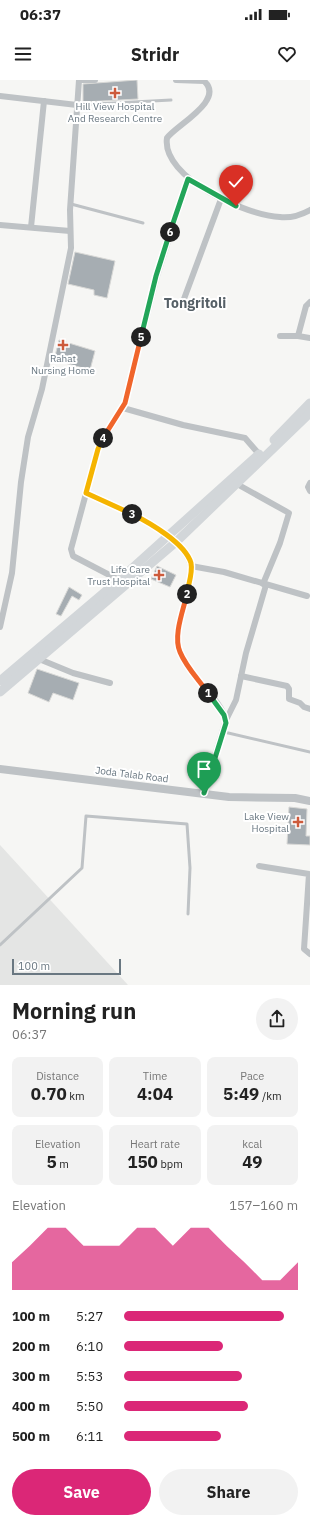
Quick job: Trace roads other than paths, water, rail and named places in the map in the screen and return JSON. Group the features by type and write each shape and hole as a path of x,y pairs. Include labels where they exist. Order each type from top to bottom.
{"main road":[{"path":"0,682 119,580 172,539 260,454 310,403"},
{"path":"0,692 39,659 172,539 237,484 310,413"}],"street":[{"path":"0,627 12,573 21,482 28,437 46,374 71,248 71,204 79,80 95,80"},
{"path":"176,80 201,80 207,82 209,93 206,104 167,138 167,151 172,161 188,179 221,199 236,206 276,217 293,216 310,210"},
{"path":"0,96 77,105"},
{"path":"31,227 44,101"},
{"path":"119,580 71,553 98,449 123,408 156,276 188,179"},
{"path":"181,307 221,199"},
{"path":"0,225 70,230"},
{"path":"298,336 306,306 310,302"},
{"path":"280,336 310,338"},
{"path":"123,408 183,425 245,438 260,454"},
{"path":"310,483 308,487 310,491"},
{"path":"204,793 224,732 226,720 236,700 264,584 280,543 289,513 237,484"},
{"path":"86,493 136,516 172,539 187,556 191,566 178,634 178,647 185,660 226,720"},
{"path":"191,566 224,572 307,596"},
{"path":"39,659 73,673 110,683"},
{"path":"241,676 288,687 289,699 310,709"},
{"name":"Joda Talab Road","path":"0,769 229,797 296,798 310,801"},
{"path":"259,866 309,874 304,949 310,954"}],"lane":[{"path":"77,105 171,100"},
{"path":"71,204 143,223"},
{"path":"224,732 310,752"},
{"path":"0,945 82,868 86,816 187,824 190,868 188,914"}],"place":[{"name":"Hill View Hospital And Research Centre","path":"115,93"},
{"name":"Rahat Nursing Home","path":"63,345"},
{"name":"Life Care Trust Hospital","path":"159,575"},
{"name":"Lake View Hospital","path":"298,822"}],"district":[{"name":"Tongritoli","path":"195,303"}]}
